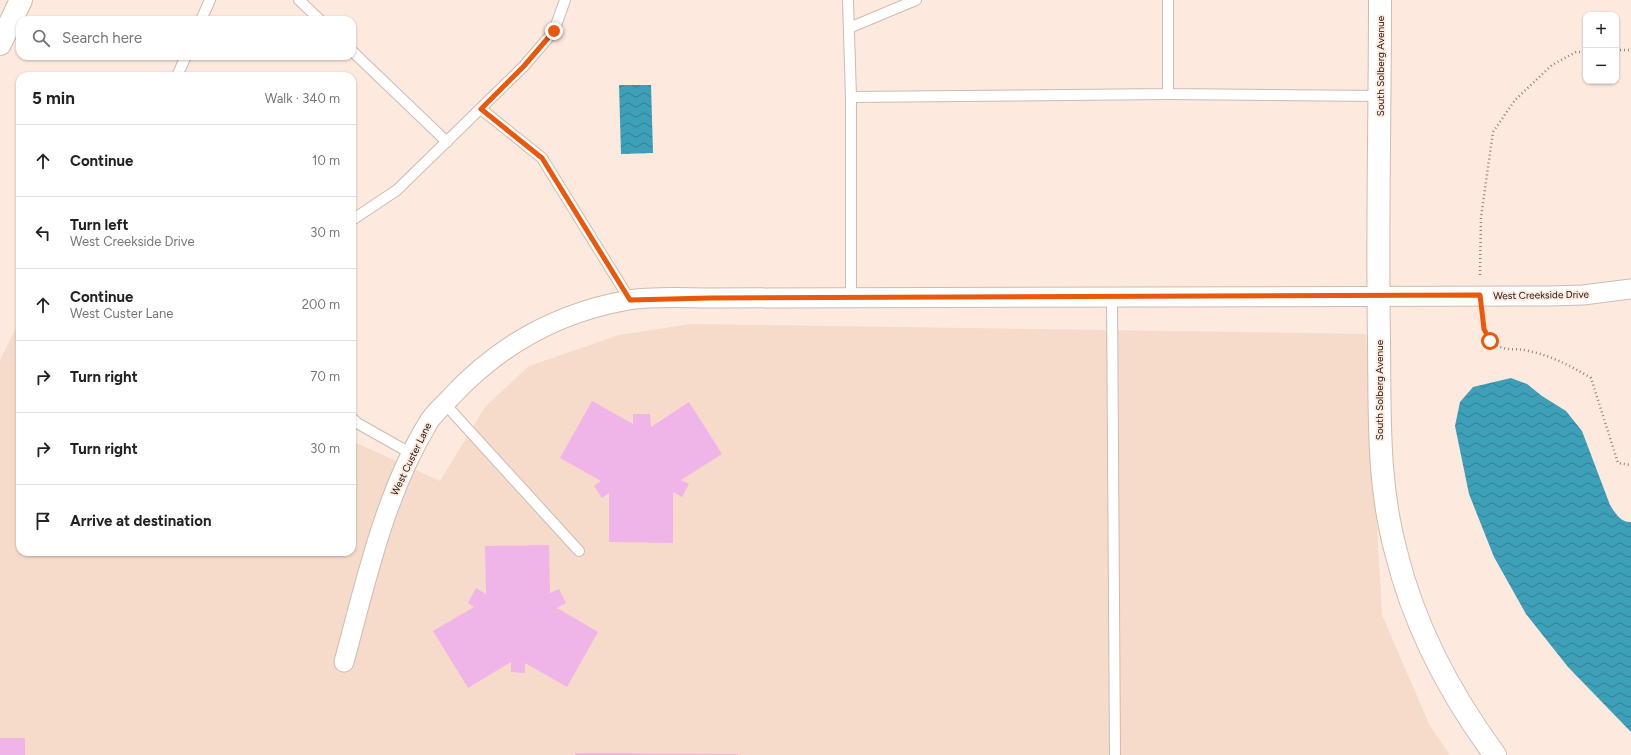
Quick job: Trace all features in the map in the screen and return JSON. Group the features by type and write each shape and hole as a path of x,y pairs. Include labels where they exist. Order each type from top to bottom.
{"main road":[{"path":"0,44 21,0"},
{"name":"South Solberg Avenue","path":"1380,0 1378,295 1379,450 1385,502 1396,552 1412,606 1438,662 1468,719 1495,755"}],"street":[{"name":"West Creekside Drive","path":"1378,295 1583,295 1631,289"},
{"name":"West Custer Lane","path":"344,662 382,526 396,485 428,422 469,378 522,338 578,312 630,300 850,297 1378,295"}],"lane":[{"path":"203,16 210,0"},
{"path":"299,0 316,16"},
{"path":"356,217 397,190 524,66 554,31 565,0"},
{"path":"848,0 850,97 850,297"},
{"path":"849,28 916,0"},
{"path":"1168,0 1168,94"},
{"path":"356,55 447,142"},
{"path":"179,72 184,60"},
{"path":"850,97 1168,94 1380,96"},
{"path":"481,109 542,158 630,300"},
{"path":"1112,296 1115,755"},
{"path":"445,404 579,551"},
{"path":"356,422 412,454"}],"path":[{"path":"1619,50 1631,50"},
{"path":"1583,52 1576,52 1552,65 1515,100 1493,132 1481,217 1480,295 1484,329 1490,341 1504,350 1528,350 1566,362 1591,378 1618,463 1631,465"}],"shaded area":[{"path":"691,324 1366,334 1382,615 1430,726 1450,755 0,755 0,360 16,328 16,556 356,556 356,443 440,481 485,407 529,366 619,335"}],"water":[{"path":"619,85 651,85 653,153 621,154"},
{"path":"1511,378 1527,384 1542,396 1566,411 1582,431 1610,505 1621,519 1631,522 1631,732 1568,667 1526,614 1494,557 1469,494 1455,426 1460,402 1473,387"}],"building":[{"path":"592,401 633,424 633,414 650,414 651,427 689,402 722,454 681,480 689,484 682,497 673,492 673,543 609,542 609,493 602,498 594,486 601,481 560,458"},
{"path":"549,545 550,593 559,589 566,603 557,608 598,632 567,687 525,663 525,673 511,672 511,662 468,688 433,631 474,607 468,603 476,588 486,594 485,546"},
{"path":"0,738 25,738 25,755 0,755"},
{"path":"575,753 738,754 738,755 575,755"}],"route":[{"path":"554,31 524,66 481,109 542,158 630,300 850,297 1480,295 1484,329 1490,341"}]}
